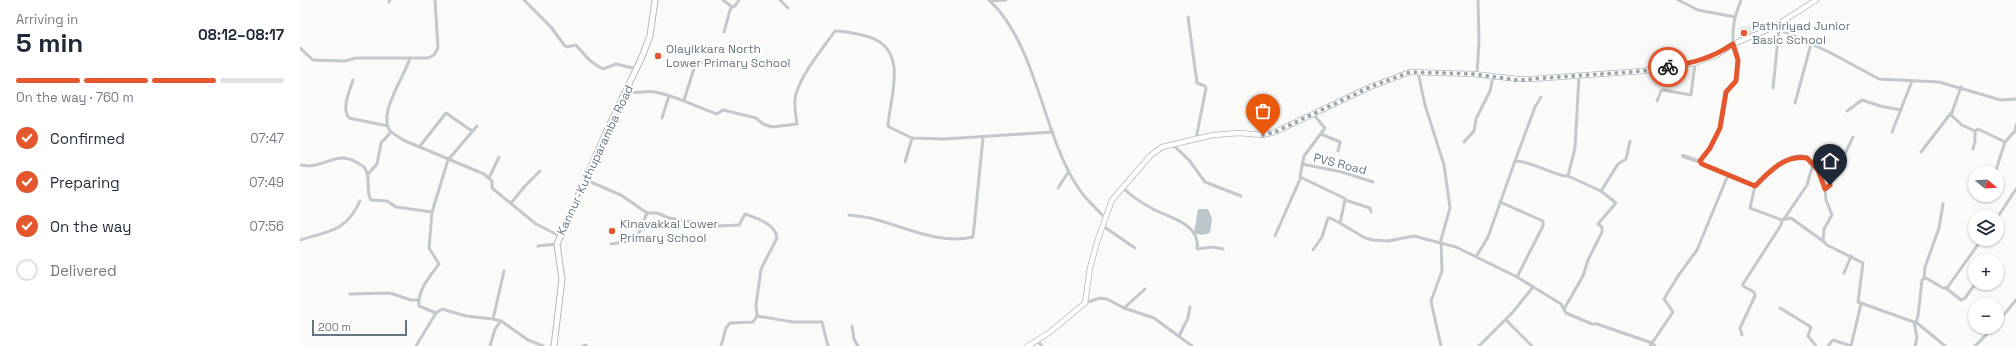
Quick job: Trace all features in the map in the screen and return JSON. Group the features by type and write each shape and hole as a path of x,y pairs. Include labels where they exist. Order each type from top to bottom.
{"main road":[{"name":"Kannur-Kuthuparamba Road","path":"554,346 562,278 557,244 609,126 637,69 650,36 655,0"},
{"path":"1028,346 1038,341 1085,303 1090,268 1102,226 1112,200 1151,155 1162,147 1226,134 1263,135 1275,132 1314,115 1370,87 1410,72 1477,74 1518,80 1643,71 1695,63 1717,55 1733,44 1777,28 1816,0"}],"street":[{"path":"300,48 313,60 345,61 356,58 428,58 434,55 438,48 435,0"},
{"path":"524,0 551,27 564,45 567,47 576,45 586,58 597,66 603,69 616,64 637,69"},
{"path":"723,0 732,7"},
{"path":"724,32 730,10 738,0"},
{"path":"780,0 788,8"},
{"path":"990,0 1006,0"},
{"path":"990,0 997,8 1021,46 1053,132 1077,187 1106,218"},
{"path":"1477,74 1480,41 1478,0"},
{"path":"1678,0 1698,10 1734,17"},
{"path":"1701,162 1700,161 1710,148 1720,128 1726,92 1736,81 1738,60 1733,44 1734,17 1740,0"},
{"path":"1188,17 1197,84 1205,86 1206,88 1196,139"},
{"path":"1773,88 1777,28 1880,79 1939,82 1961,87 2001,100 2016,99"},
{"path":"627,91 634,93 654,92 684,100 717,114 723,110 756,118 768,126 796,124 795,94 825,45 835,31 839,31 877,40 885,46 892,60 894,79 888,124 889,127 912,138 983,138 1053,132"},
{"path":"1795,103 1811,44"},
{"path":"410,58 387,115 388,126 392,132 403,140 420,146 489,178 492,181 492,188 536,224 560,236"},
{"path":"684,100 696,62 710,63"},
{"path":"1657,101 1661,91 1663,90 1691,95 1695,63"},
{"path":"1418,72 1425,106 1444,165 1450,208 1441,243 1442,271 1431,301 1441,346"},
{"path":"1568,176 1575,148 1579,76"},
{"path":"1464,142 1474,131 1476,119 1490,91 1493,77"},
{"path":"353,80 346,106 346,116 349,118 388,126"},
{"path":"1892,132 1912,81"},
{"path":"1921,152 1951,113 1961,87"},
{"path":"662,118 669,96"},
{"path":"1476,257 1488,237 1535,107 1541,97"},
{"path":"1847,111 1862,100 1880,106 1901,110"},
{"path":"420,146 446,113 472,131"},
{"path":"1951,113 1951,115 1962,125 1975,131 1980,130 2005,142"},
{"path":"1302,164 1304,156 1325,128 1314,115"},
{"path":"1997,166 2005,142 2016,125"},
{"path":"436,313 419,306 418,300 421,292 439,264 429,248 432,212 448,160 477,126"},
{"path":"1973,150 1975,131"},
{"path":"368,174 377,164 381,143 392,132"},
{"name":"PVS Road","path":"1321,134 1340,142 1338,151"},
{"path":"1825,189 1830,185 1840,168 1853,137"},
{"path":"905,162 912,138"},
{"path":"849,215 873,218 932,236 952,238 973,236 983,138"},
{"path":"1601,191 1618,164 1623,159 1626,159 1630,142"},
{"path":"1173,145 1189,160 1205,182 1241,196"},
{"path":"1683,156 1701,162 1755,186"},
{"path":"1823,241 1824,229 1832,215 1826,200 1825,189 1813,164 1807,158 1798,156 1773,168 1755,186 1750,208 1783,219 1791,218 1827,245 1863,263 1858,302 1914,322 1945,346"},
{"path":"300,165 306,166 325,164 338,157 345,157 363,166 368,174 371,200 387,201 396,207 432,212"},
{"path":"489,178 500,157"},
{"path":"1515,161 1568,176 1601,191 1615,201 1616,205 1598,224 1602,227 1602,232 1588,260 1583,276 1564,309"},
{"name":"PVS Road","path":"1275,236 1301,177 1302,164 1342,172 1373,182"},
{"path":"1742,335 1740,328 1755,296 1754,292 1743,286 1743,284 1781,225 1783,219 1807,185 1813,164"},
{"path":"1058,188 1069,171"},
{"path":"511,203 525,186 540,172"},
{"path":"1651,344 1673,312 1664,299 1697,250 1728,175"},
{"path":"1301,177 1345,200 1370,208 1371,212"},
{"path":"586,180 621,195 647,213 657,213 669,218 730,227 739,225 745,214 761,220 772,228 777,234 777,238 761,269 756,305 757,316 753,322 730,323 726,328 721,346"},
{"path":"1122,187 1131,196 1189,227 1197,239 1197,249 1213,247 1223,249"},
{"path":"2002,210 2016,189"},
{"path":"1340,223 1345,200"},
{"path":"300,240 335,230 350,217 360,201"},
{"path":"1500,202 1543,221 1543,226 1517,277"},
{"path":"1915,346 1917,338 1915,323 1918,316 1922,280 1924,278 1923,276 1927,260 1939,228 1943,204"},
{"path":"611,244 636,240 647,213"},
{"path":"1313,250 1322,237 1328,218 1340,223 1365,238 1373,240 1388,241 1414,236 1456,247 1517,277 1561,304 1566,313 1592,324 1597,324 1655,346"},
{"path":"1102,226 1135,248"},
{"path":"538,246 557,244"},
{"path":"1946,288 1977,246"},
{"path":"1844,273 1851,256"},
{"path":"493,319 504,271"},
{"path":"1924,278 1946,288 1961,300 1965,298 1971,290"},
{"path":"1479,346 1506,320 1533,287"},
{"path":"1124,308 1145,288"},
{"path":"350,294 390,293 411,300 418,300"},
{"path":"1085,303 1100,298 1107,299 1124,308 1154,318 1192,346"},
{"path":"2004,315 2016,300"},
{"path":"1828,346 1833,340 1851,346 1861,304"},
{"path":"1179,336 1188,318 1190,307"},
{"path":"1780,308 1811,327 1808,336 1816,346"},
{"path":"416,346 436,313 442,309 466,316 501,321 528,340 543,346"},
{"path":"757,316 793,322 822,322 828,346"},
{"path":"1506,320 1532,346"},
{"path":"490,346 492,334 501,321"},
{"path":"852,326 854,339 858,346"},
{"path":"1975,346 1987,334"},
{"path":"1038,341 1042,346"}],"shaded area":[{"path":"1759,24 1759,31 1738,41 1739,27"},
{"path":"1198,209 1208,209 1212,218 1210,233 1202,235 1194,233"}],"way so far":[{"path":"1263,135 1275,132 1348,99 1370,87 1410,72 1473,74 1518,80 1643,71 1668,67"}],"place":[{"name":"Pathiriyad Junior Basic School","path":"1744,33"},
{"name":"Olayikkara North Lower Primary School","path":"658,56"},
{"name":"Kinavakkal Lower Primary School","path":"612,231"}],"route":[{"path":"1668,67 1695,63 1717,55 1733,44 1738,60 1736,81 1726,92 1720,128 1710,148 1700,161 1702,164 1755,186 1773,168 1798,156 1807,158 1818,170 1825,189 1830,185"}]}
